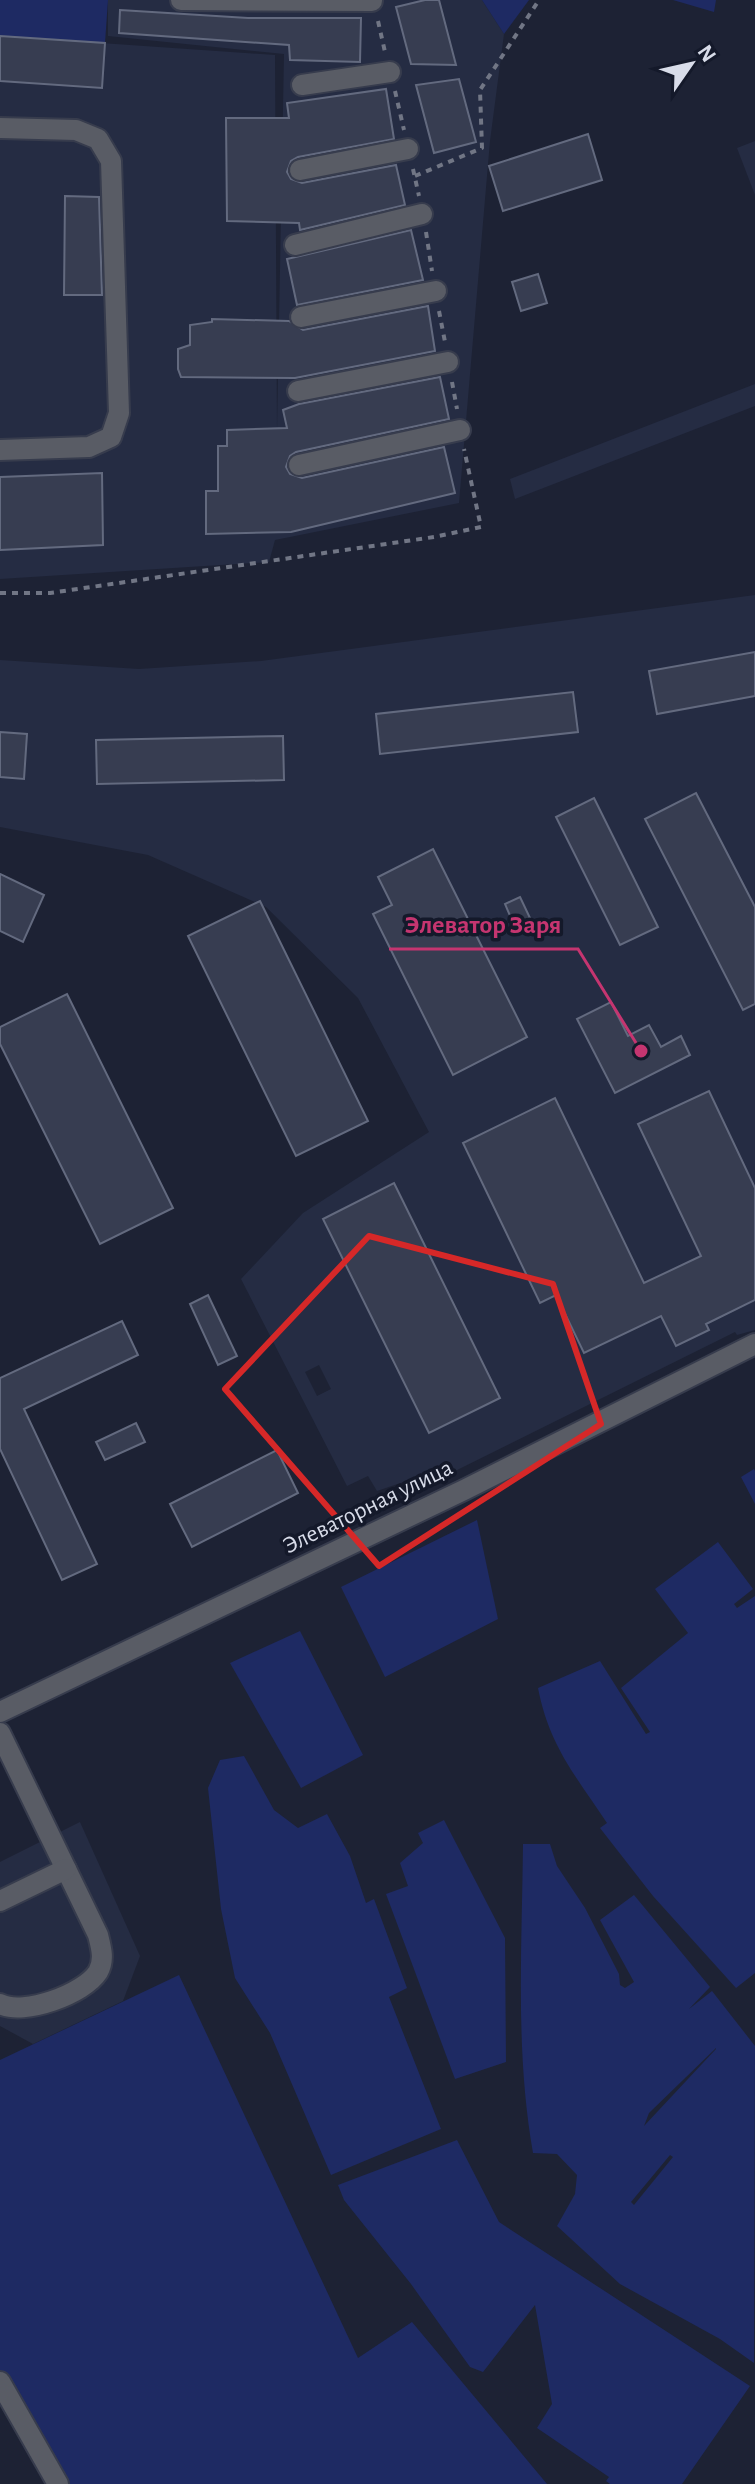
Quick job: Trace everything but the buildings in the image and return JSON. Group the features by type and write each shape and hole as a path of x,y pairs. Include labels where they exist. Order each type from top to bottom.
{"street":[{"path":"181,0 372,1"},
{"path":"302,85 390,72"},
{"path":"0,128 76,130 98,139 111,161 119,413 111,437 89,447 0,450"},
{"path":"300,170 408,149"},
{"path":"295,245 422,214"},
{"path":"301,317 436,291"},
{"path":"298,391 448,362"},
{"path":"299,465 460,430"},
{"name":"Элеваторная улица","path":"0,1712 464,1490 755,1344"},
{"path":"0,1733 98,1935 102,1950 98,1971 78,1989 35,2007 0,2004"},
{"path":"0,1901 66,1869"},
{"path":"0,2382 58,2484"}],"path":[{"path":"414,176 482,148 480,90 539,0"}],"highlighted area":[{"path":"369,1236 553,1284 601,1424 379,1566 225,1389"}],"shaded area":[{"path":"0,0 108,0 105,43 0,36"},
{"path":"108,0 482,0 504,34 490,141 459,503 275,540 269,562 0,579 0,36 275,55 277,431 284,54 108,36"},
{"path":"482,0 529,0 504,34"},
{"path":"673,0 716,0 714,12"},
{"path":"755,141 755,195 737,148"},
{"path":"755,384 755,406 515,499 510,479"},
{"path":"755,595 755,1330 737,1335 735,1332 445,1476 421,1476 377,1491 368,1476 347,1486 241,1279 303,1213 429,1132 358,998 266,907 148,855 0,827 0,660 139,669 261,661","holes":["319,1365 331,1389 317,1396 305,1372"]},
{"path":"755,1471 755,1504 741,1477"},
{"path":"477,1520 498,1619 385,1677 341,1587"},
{"path":"718,1542 753,1589 734,1604 737,1608 755,1596 755,1973 736,1988 653,1896 600,1828 607,1823 556,1743 538,1688 600,1661 646,1734 650,1732 621,1688 688,1633 655,1589"},
{"path":"300,1631 363,1755 301,1788 230,1663"},
{"path":"244,1756 274,1810 298,1828 327,1814 350,1856 366,1903 374,1899 407,1988 389,1997 441,2129 331,2175 270,2033 235,1978 221,1909 208,1788 220,1760"},
{"path":"444,1820 505,1938 506,2062 455,2079 386,1894 408,1886 400,1863 423,1843 418,1833"},
{"path":"80,1822 140,1956 123,2001 33,2044 0,2026 0,1862"},
{"path":"523,1844 550,1844 557,1866 585,1908 619,1974 620,1985 625,1988 634,1982 600,1920 634,1895 710,1987 689,2009 712,1991 755,2046 754,2363 720,2339 620,2284 557,2226 575,2194 577,2175 557,2154 533,2153 522,2037","holes":["716,2049 644,2126 649,2113","670,2155 673,2157 634,2205 631,2202"]},
{"path":"179,1975 358,2358 412,2322 547,2484 59,2484 0,2383 0,2060"},
{"path":"457,2140 499,2222 750,2386 682,2484 610,2484 606,2481 609,2477 537,2428 552,2404 535,2305 483,2372 470,2367 411,2284 344,2200 338,2185"}],"place":[{"name":"Элеватор Заря","path":"641,1051"}]}
